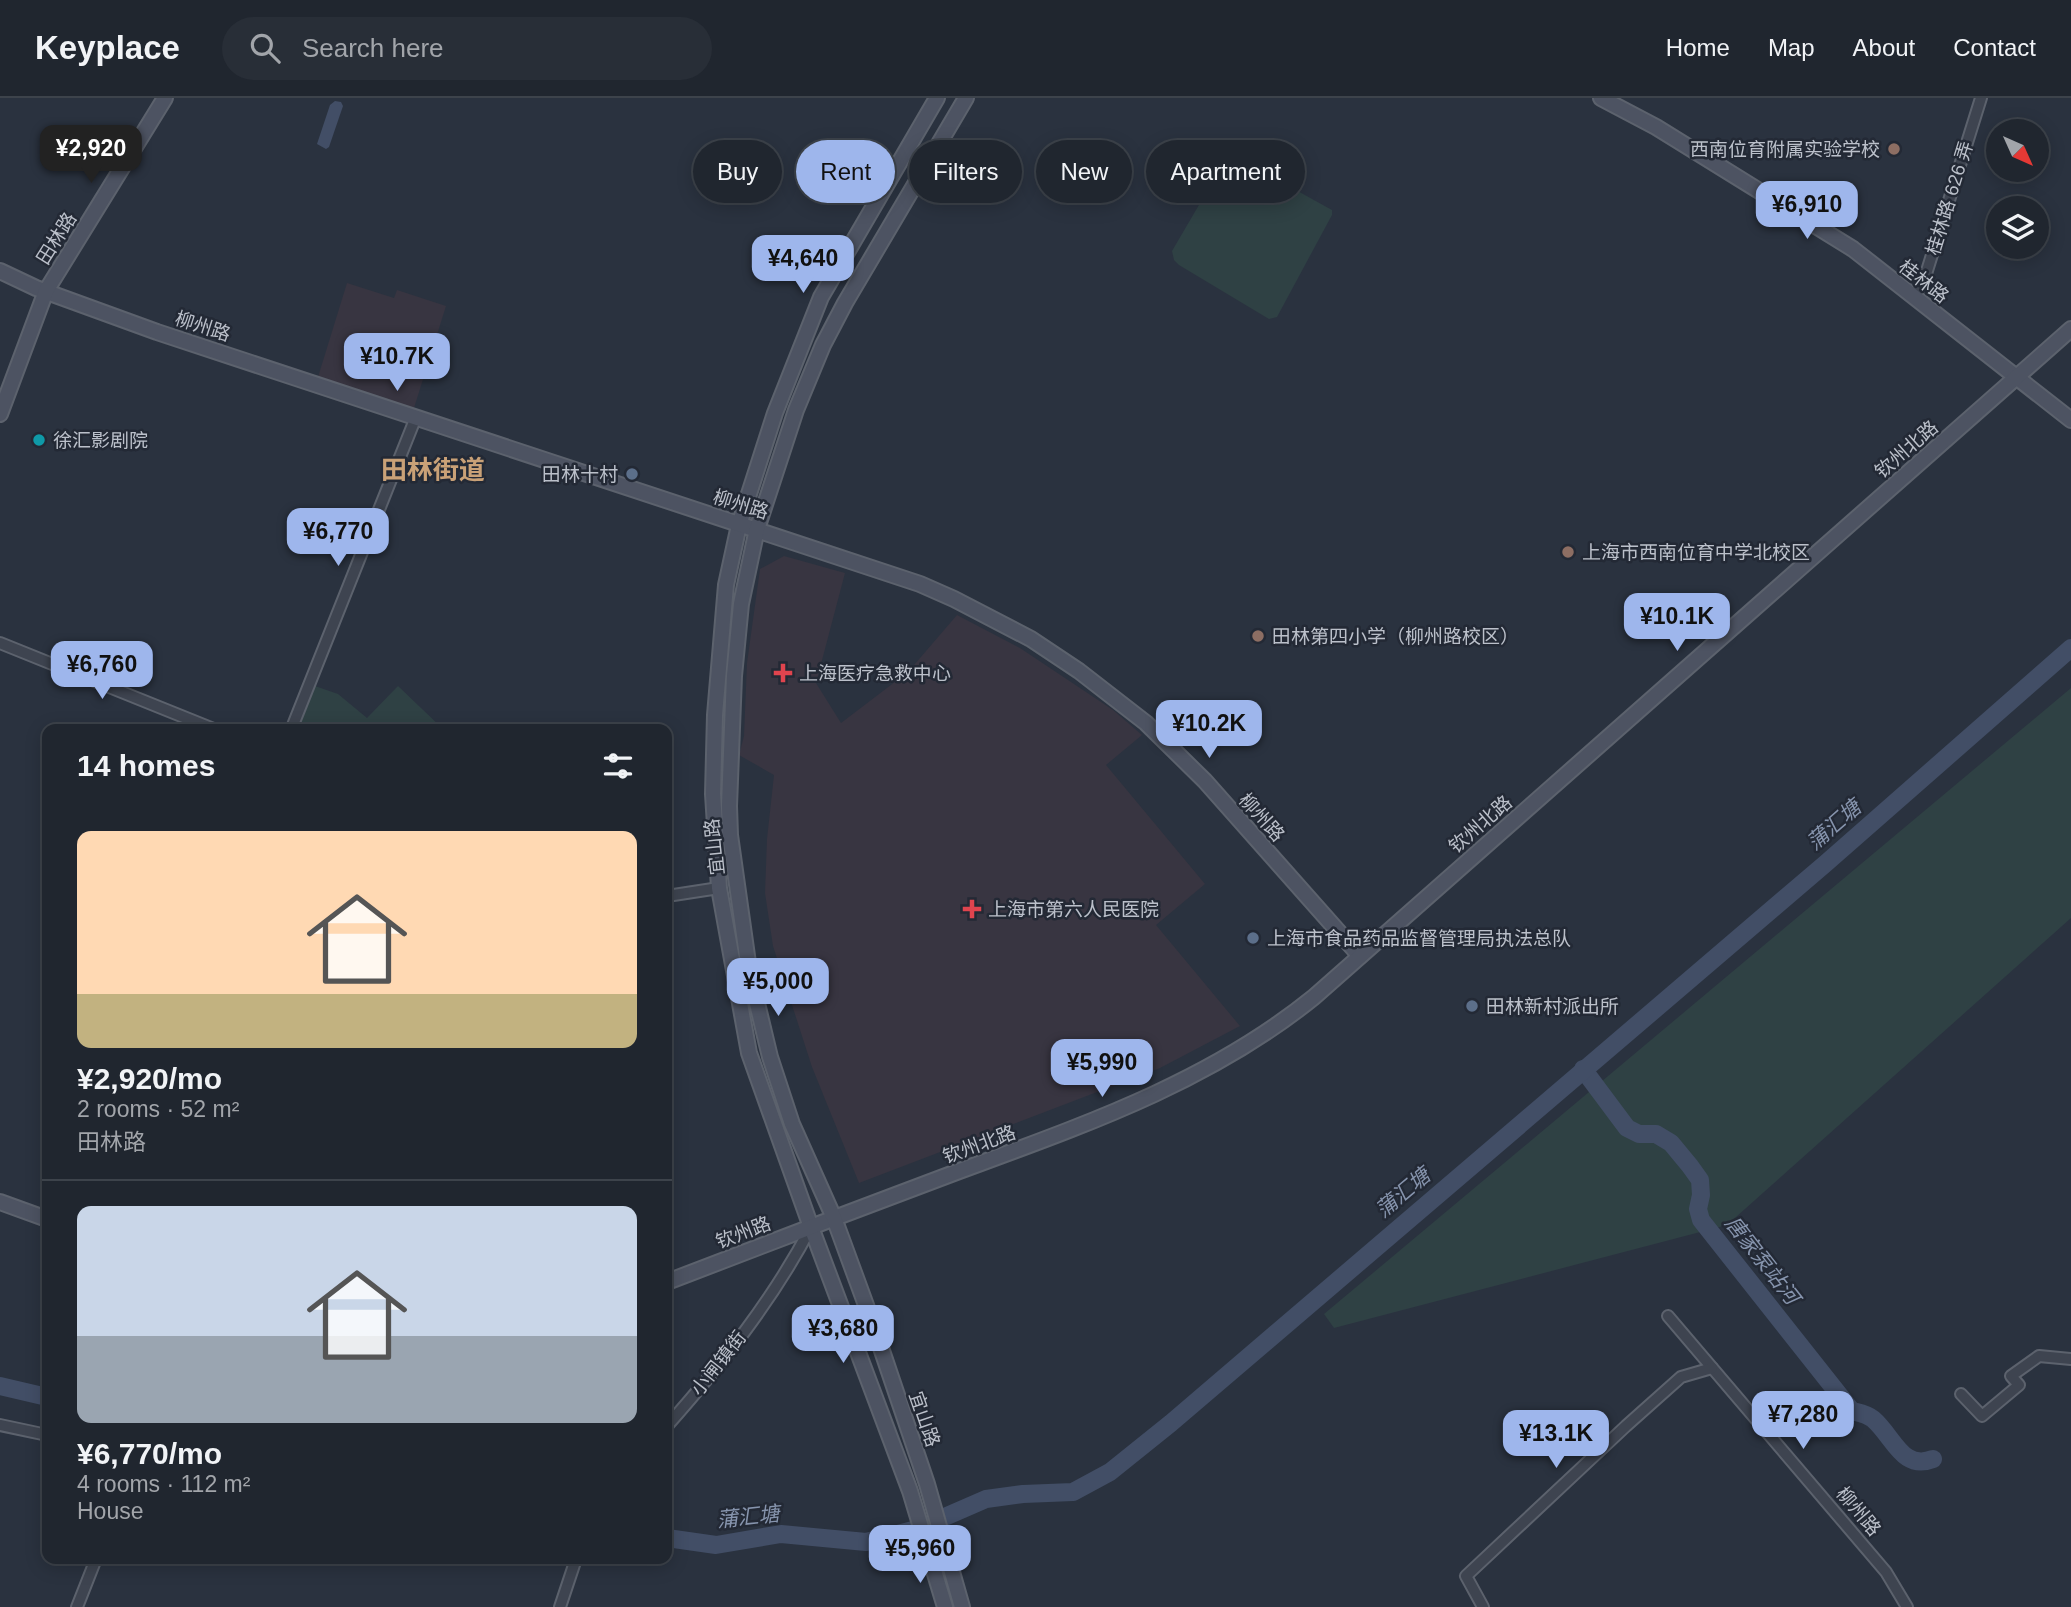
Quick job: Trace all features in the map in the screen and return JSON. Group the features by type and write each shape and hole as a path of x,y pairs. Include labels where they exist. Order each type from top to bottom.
{"main road":[{"name":"田林路","path":"0,414 46,290 165,98"},
{"name":"宜山路","path":"937,98 821,297 775,413 739,524 726,585 715,715 713,794 719,888 750,1053 811,1227 910,1491 944,1607"},
{"name":"宜山路","path":"962,1607 927,1484 834,1218 792,1124 757,1008 730,835 735,653 741,604 757,529 796,410 823,345 966,98"},
{"name":"桂林路","path":"1601,98 1656,127 1853,249 2071,421"},
{"name":"柳州路","path":"0,271 157,331 757,529 920,584 954,599 1022,634 1079,671 1138,717 1185,761 1360,956"},
{"name":"钦州北路","path":"834,1218 1083,1126 1186,1080 1276,1026 1314,997 2071,329"},
{"path":"0,1202 42,1217"},
{"name":"钦州路","path":"672,1280 834,1218"}],"street":[{"name":"桂林路 626 弄","path":"1914,297 1926,274 1981,98"},
{"path":"293,724 416,417"},
{"path":"0,643 201,724"},
{"path":"672,895 719,888"},
{"name":"小闸镇街","path":"672,1420 757,1314 796,1256 811,1227"},
{"name":"柳州路","path":"1668,1316 1886,1572 1907,1607"},
{"path":"1961,1394 1982,1416 2019,1385 2011,1377 2039,1356 2071,1359"},
{"path":"1483,1607 1466,1576 1681,1377 1712,1368"},
{"path":"0,1425 42,1434"},
{"path":"77,1607 94,1564"},
{"path":"560,1607 574,1564"}],"shaded area":[{"path":"1305,195 1332,210 1332,215 1277,317 1269,319 1179,265 1174,260 1172,251 1200,203 1305,203"},
{"path":"347,283 394,298 397,290 446,306 414,408 318,377"},
{"name":"上海市第六人民医院","path":"784,556 845,573 816,683 841,723 908,672 957,615 1020,648 1113,710 1142,735 1106,765 1205,884 1156,925 1240,1026 1160,1068 859,1183 812,1067 773,946 765,893 767,839 774,775 739,755 744,736 747,663 760,569"},
{"path":"315,686 338,694 367,718 398,686 438,724 300,724"},
{"path":"2071,688 2071,918 1727,1225 1334,1328 1324,1314"}],"water":[{"path":"335,101 341,102 343,106 326,149 317,144 330,105"}],"waterway":[{"name":"蒲汇塘","path":"672,1539 716,1545 781,1534 866,1542 917,1529 986,1499 1073,1492 1110,1472 1171,1423 1825,864 2071,648"},
{"name":"唐家泵站河","path":"1583,1069 1627,1128 1639,1134 1656,1134 1671,1143 1690,1166 1700,1180 1698,1209 1701,1220 1852,1411 1873,1419 1906,1456 1922,1461 1933,1459"},
{"name":"蒲汇塘","path":"0,1386 42,1396"}],"place":[{"name":"西南位育附属实验学校","path":"1894,149"},
{"name":"徐汇影剧院","path":"39,440"},
{"name":"田林十村","path":"632,474"},
{"name":"上海市西南位育中学北校区","path":"1568,552"},
{"name":"田林第四小学（柳州路校区）","path":"1258,636"},
{"name":"上海医疗急救中心","path":"783,673"},
{"name":"上海市第六人民医院","path":"972,909"},
{"name":"上海市食品药品监督管理局执法总队","path":"1253,938"},
{"name":"田林新村派出所","path":"1472,1006"}],"district":[{"name":"田林街道","path":"433,470"}]}
